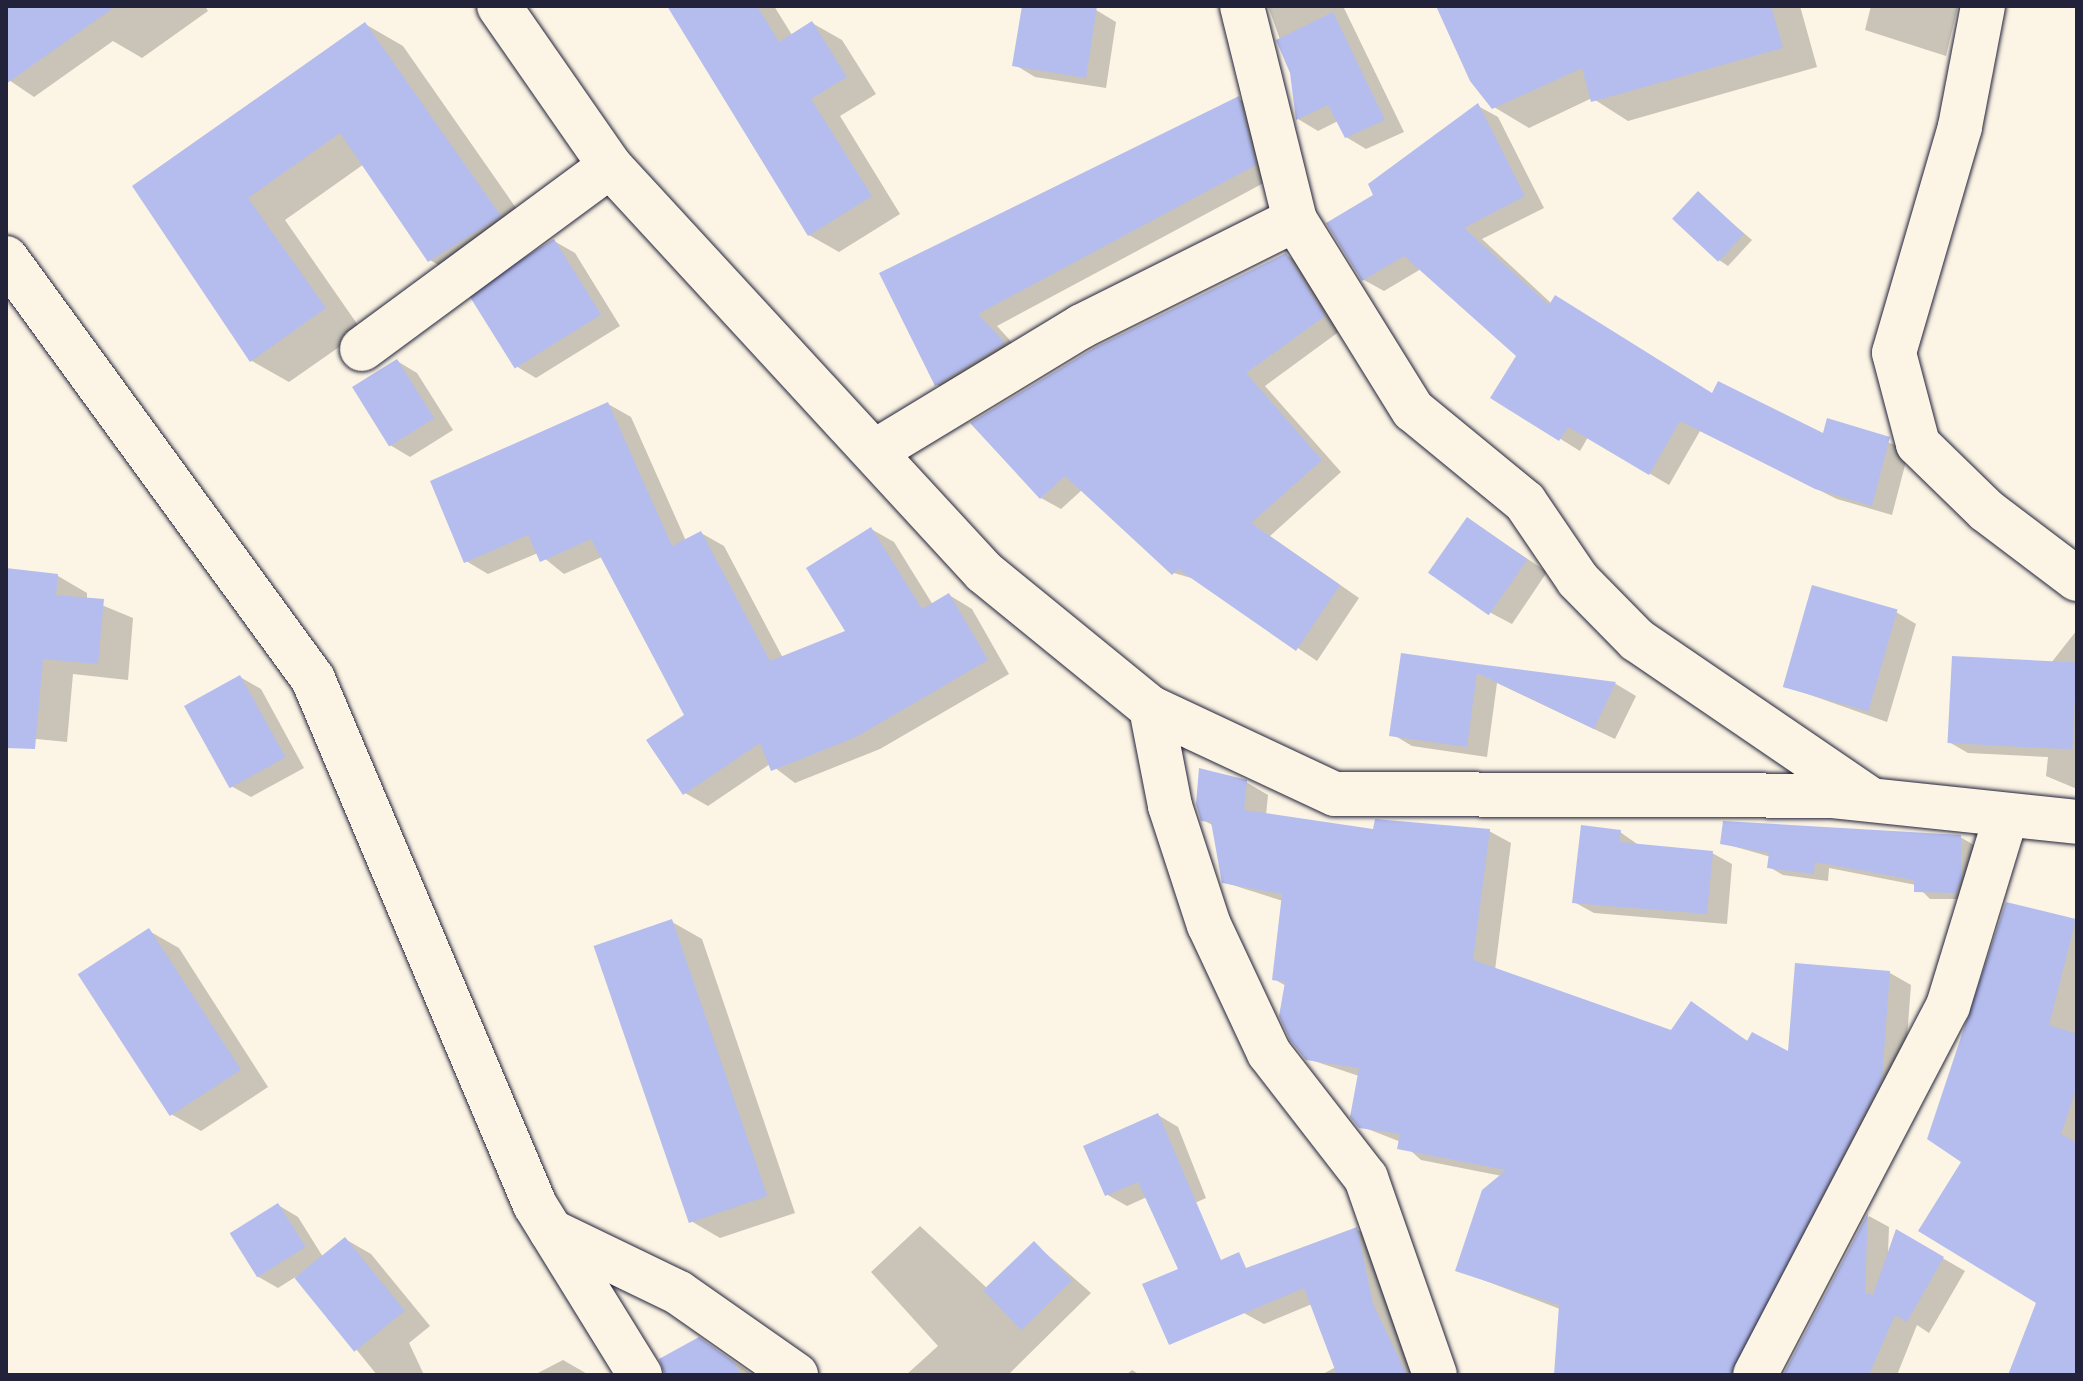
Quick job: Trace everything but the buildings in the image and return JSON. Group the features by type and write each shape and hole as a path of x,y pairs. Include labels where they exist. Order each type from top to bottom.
{"street":[{"path":"499,6 610,166 984,572 1151,708 1335,794 1872,800 2077,822"},
{"path":"1242,6 1295,220 1413,410 1525,502 1578,580 1637,640 1872,800"},
{"path":"1983,6 1960,127 1894,353 1918,444 1987,511 2077,579"},
{"path":"362,349 610,166"},
{"path":"874,452 1082,326 1295,220"},
{"path":"6,258 313,679 551,1231 640,1375"},
{"path":"1151,708 1170,806 1209,925 1269,1053 1366,1178 1435,1375"},
{"path":"1755,1375 1948,1006 2006,816"},
{"path":"551,1231 679,1293 796,1375"}]}
